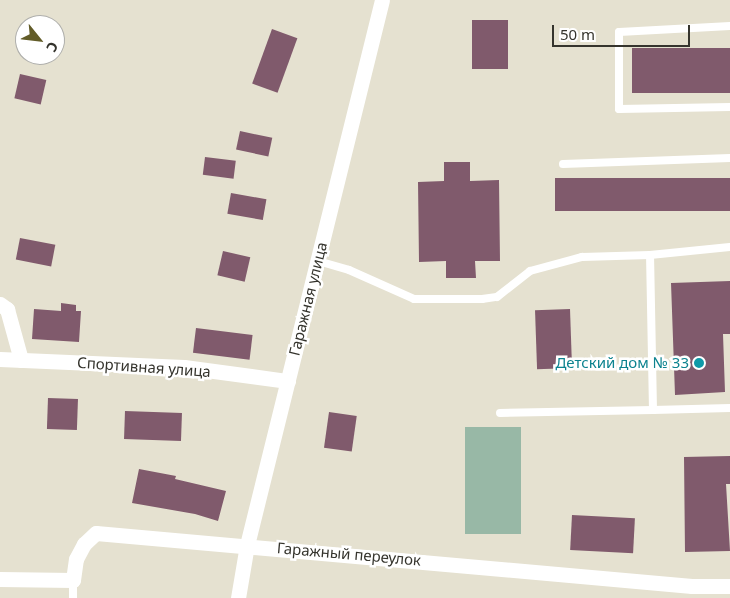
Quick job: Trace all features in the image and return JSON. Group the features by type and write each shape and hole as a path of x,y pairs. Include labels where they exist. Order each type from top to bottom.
{"street":[{"name":"Гаражная улица","path":"238,598 248,545 382,0"},
{"path":"0,304 7,309 21,360"},
{"name":"Спортивная улица","path":"0,359 184,367 288,382"},
{"name":"Гаражный переулок","path":"73,580 76,559 84,544 96,533 248,545 691,592 730,586"},
{"path":"0,579 73,580"}],"lane":[{"path":"730,26 619,32 619,109 730,107"},
{"path":"563,164 730,158"},
{"path":"318,261 349,270 414,299 482,299 497,297 530,271 582,257 650,254 730,247"},
{"path":"650,254 653,410"},
{"path":"500,413 730,408"},
{"path":"73,580 73,598"}],"green space":[{"path":"465,427 521,427 521,534 465,534"}],"building":[{"path":"472,20 508,20 508,69 472,69"},
{"path":"272,29 297,38 278,93 252,84"},
{"path":"632,48 730,48 730,93 632,93"},
{"path":"20,74 46,80 41,104 14,98"},
{"path":"240,131 272,138 268,156 236,150"},
{"path":"205,157 236,161 234,179 203,175"},
{"path":"444,162 470,162 470,181 499,180 500,261 475,261 476,278 446,278 446,261 419,262 418,182 444,181"},
{"path":"555,178 730,178 730,211 555,211"},
{"path":"231,193 266,199 263,220 227,214"},
{"path":"20,238 55,245 51,266 16,260"},
{"path":"223,251 250,257 245,282 217,275"},
{"name":"Детский дом № 33","path":"730,281 730,334 723,334 725,392 675,395 671,283"},
{"path":"61,303 76,305 76,311 81,311 79,342 32,339 34,309 61,311"},
{"path":"570,309 572,368 537,369 535,310"},
{"path":"196,328 253,335 250,360 193,353"},
{"path":"48,398 78,399 77,430 47,429"},
{"path":"125,411 182,413 181,441 124,439"},
{"path":"329,412 357,416 352,452 324,448"},
{"path":"730,456 730,484 726,484 730,551 685,552 684,457"},
{"path":"139,469 176,476 175,479 226,491 218,521 195,514 132,503"},
{"path":"572,515 635,518 633,553 570,550"}],"place":[{"name":"Детский дом № 33","path":"699,363"}]}
